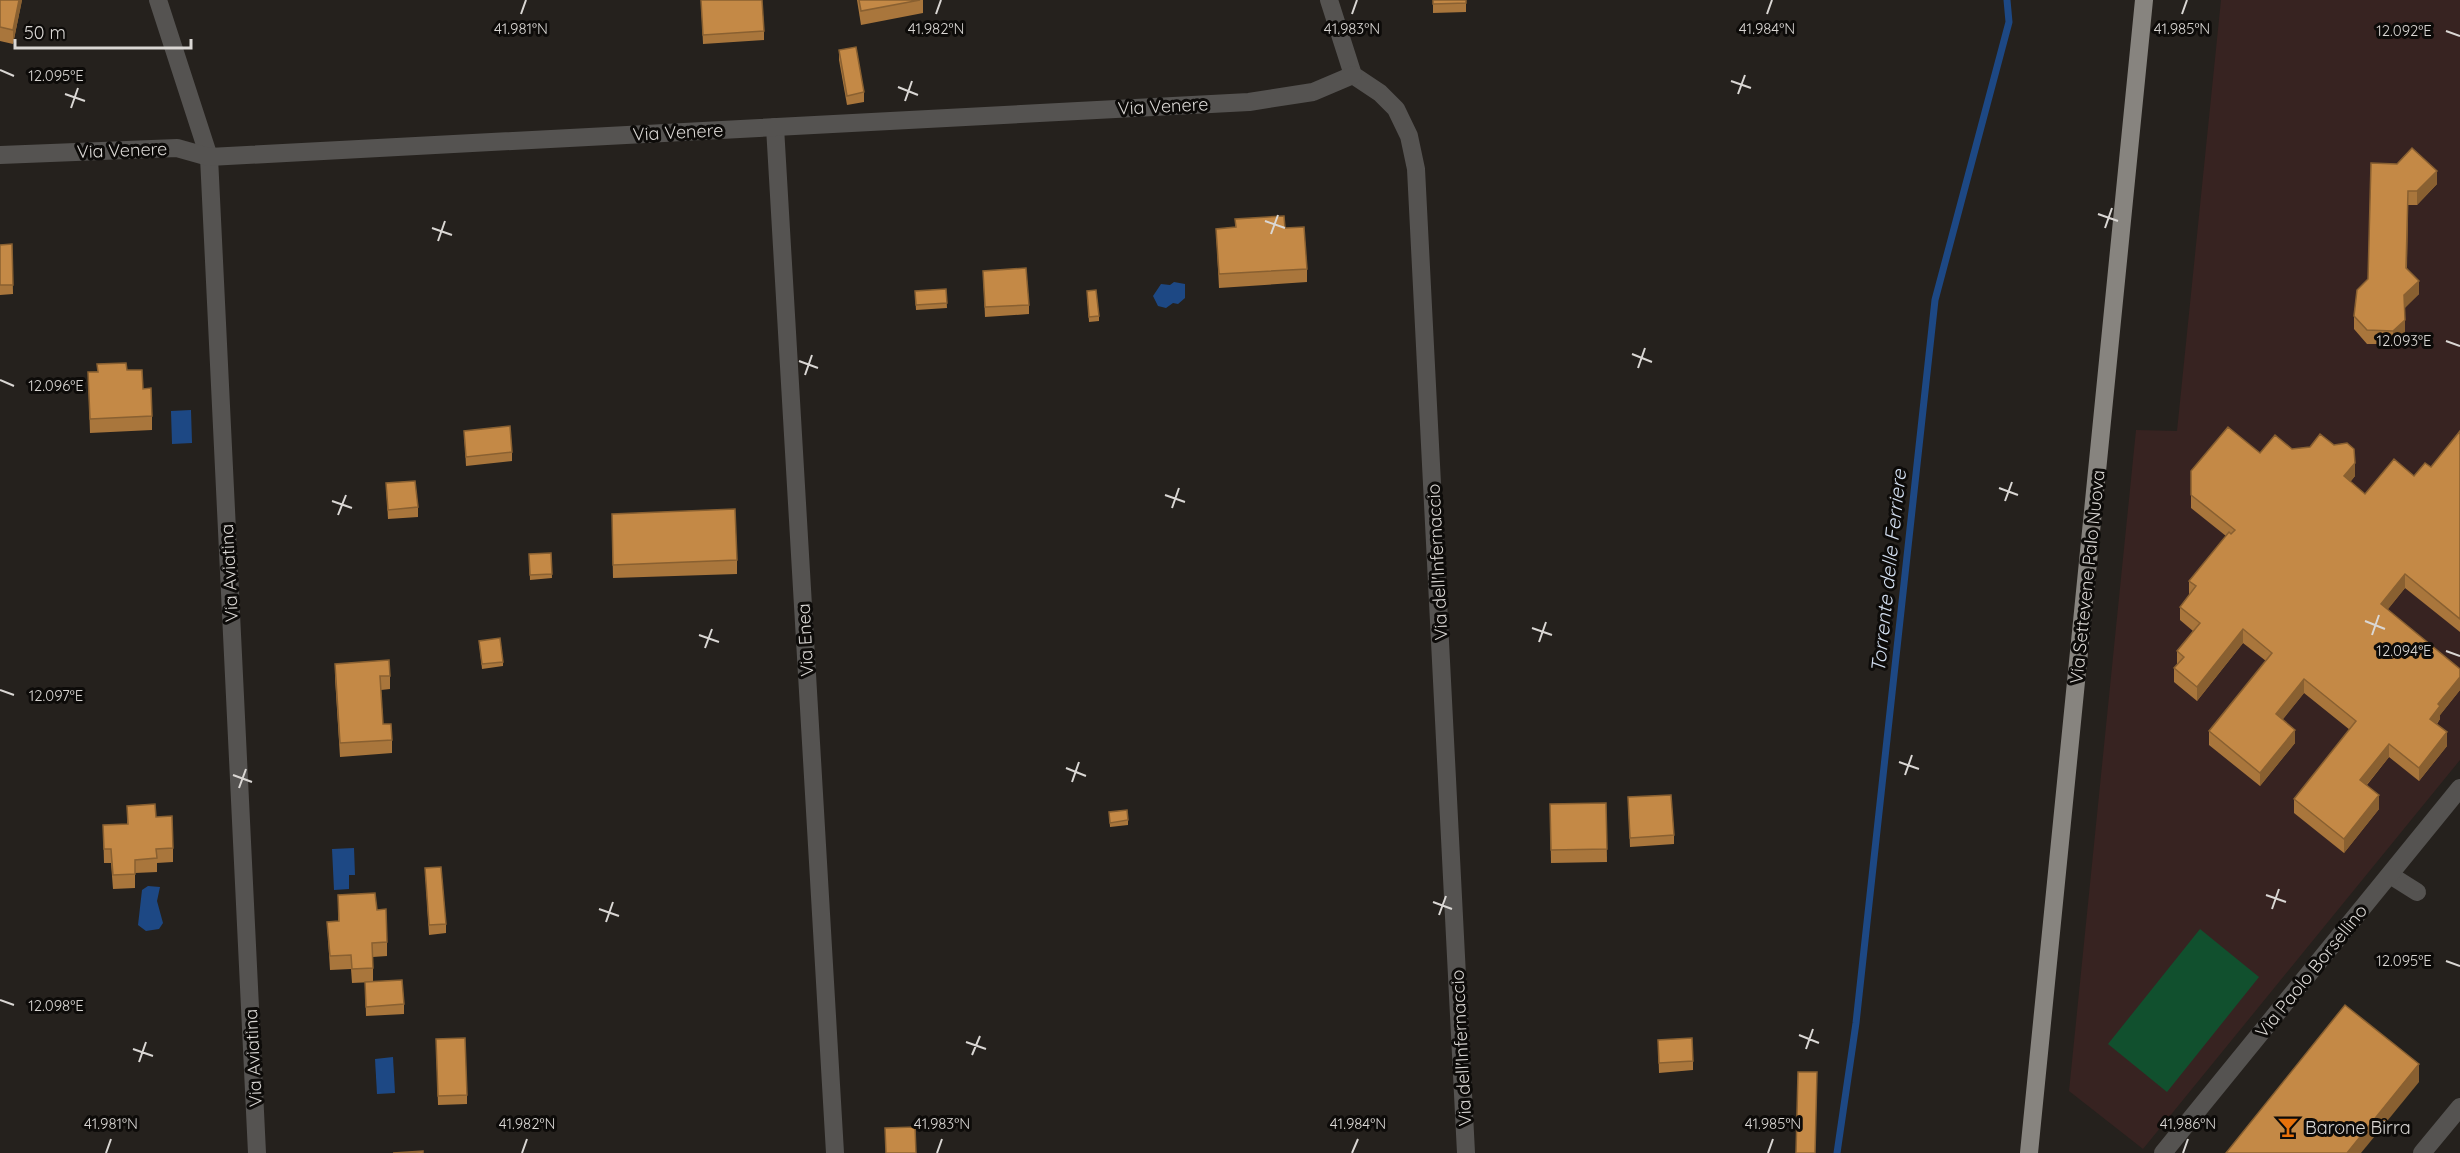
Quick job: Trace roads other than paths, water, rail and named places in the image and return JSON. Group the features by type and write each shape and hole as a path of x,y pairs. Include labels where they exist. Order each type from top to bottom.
{"main road":[{"name":"Via Settevene Palo Nuova","path":"2029,1153 2144,0"}],"street":[{"name":"Via Aviatina","path":"158,0 208,157 257,1153"},
{"path":"1329,0 1353,75"},
{"name":"Via Venere","path":"0,155 177,148 208,157 1262,101 1313,92 1353,75"},
{"name":"Via dell'Infernaccio","path":"1353,75 1380,93 1395,109 1409,136 1416,169 1466,1153"},
{"name":"Via Enea","path":"775,127 835,1153"},
{"name":"Via Paolo Borsellino","path":"2163,1153 2460,788"},
{"path":"2390,874 2417,892"},
{"path":"2422,1153 2460,1107"}],"water":[{"path":"1174,282 1185,284 1185,298 1178,304 1173,303 1166,308 1158,306 1153,296 1161,284 1170,285"},
{"path":"191,410 192,443 172,444 171,411"},
{"path":"354,848 355,875 349,875 349,889 334,890 332,849"},
{"path":"148,886 160,887 157,901 163,923 159,929 146,931 138,925 142,890"},
{"path":"393,1057 395,1093 377,1094 375,1059"}],"waterway":[{"name":"Torrente delle Ferriere","path":"1837,1153 1856,1023 1935,300 2009,22 2007,0"}],"place":[{"name":"Barone Birra","path":"2288,1127"}]}
